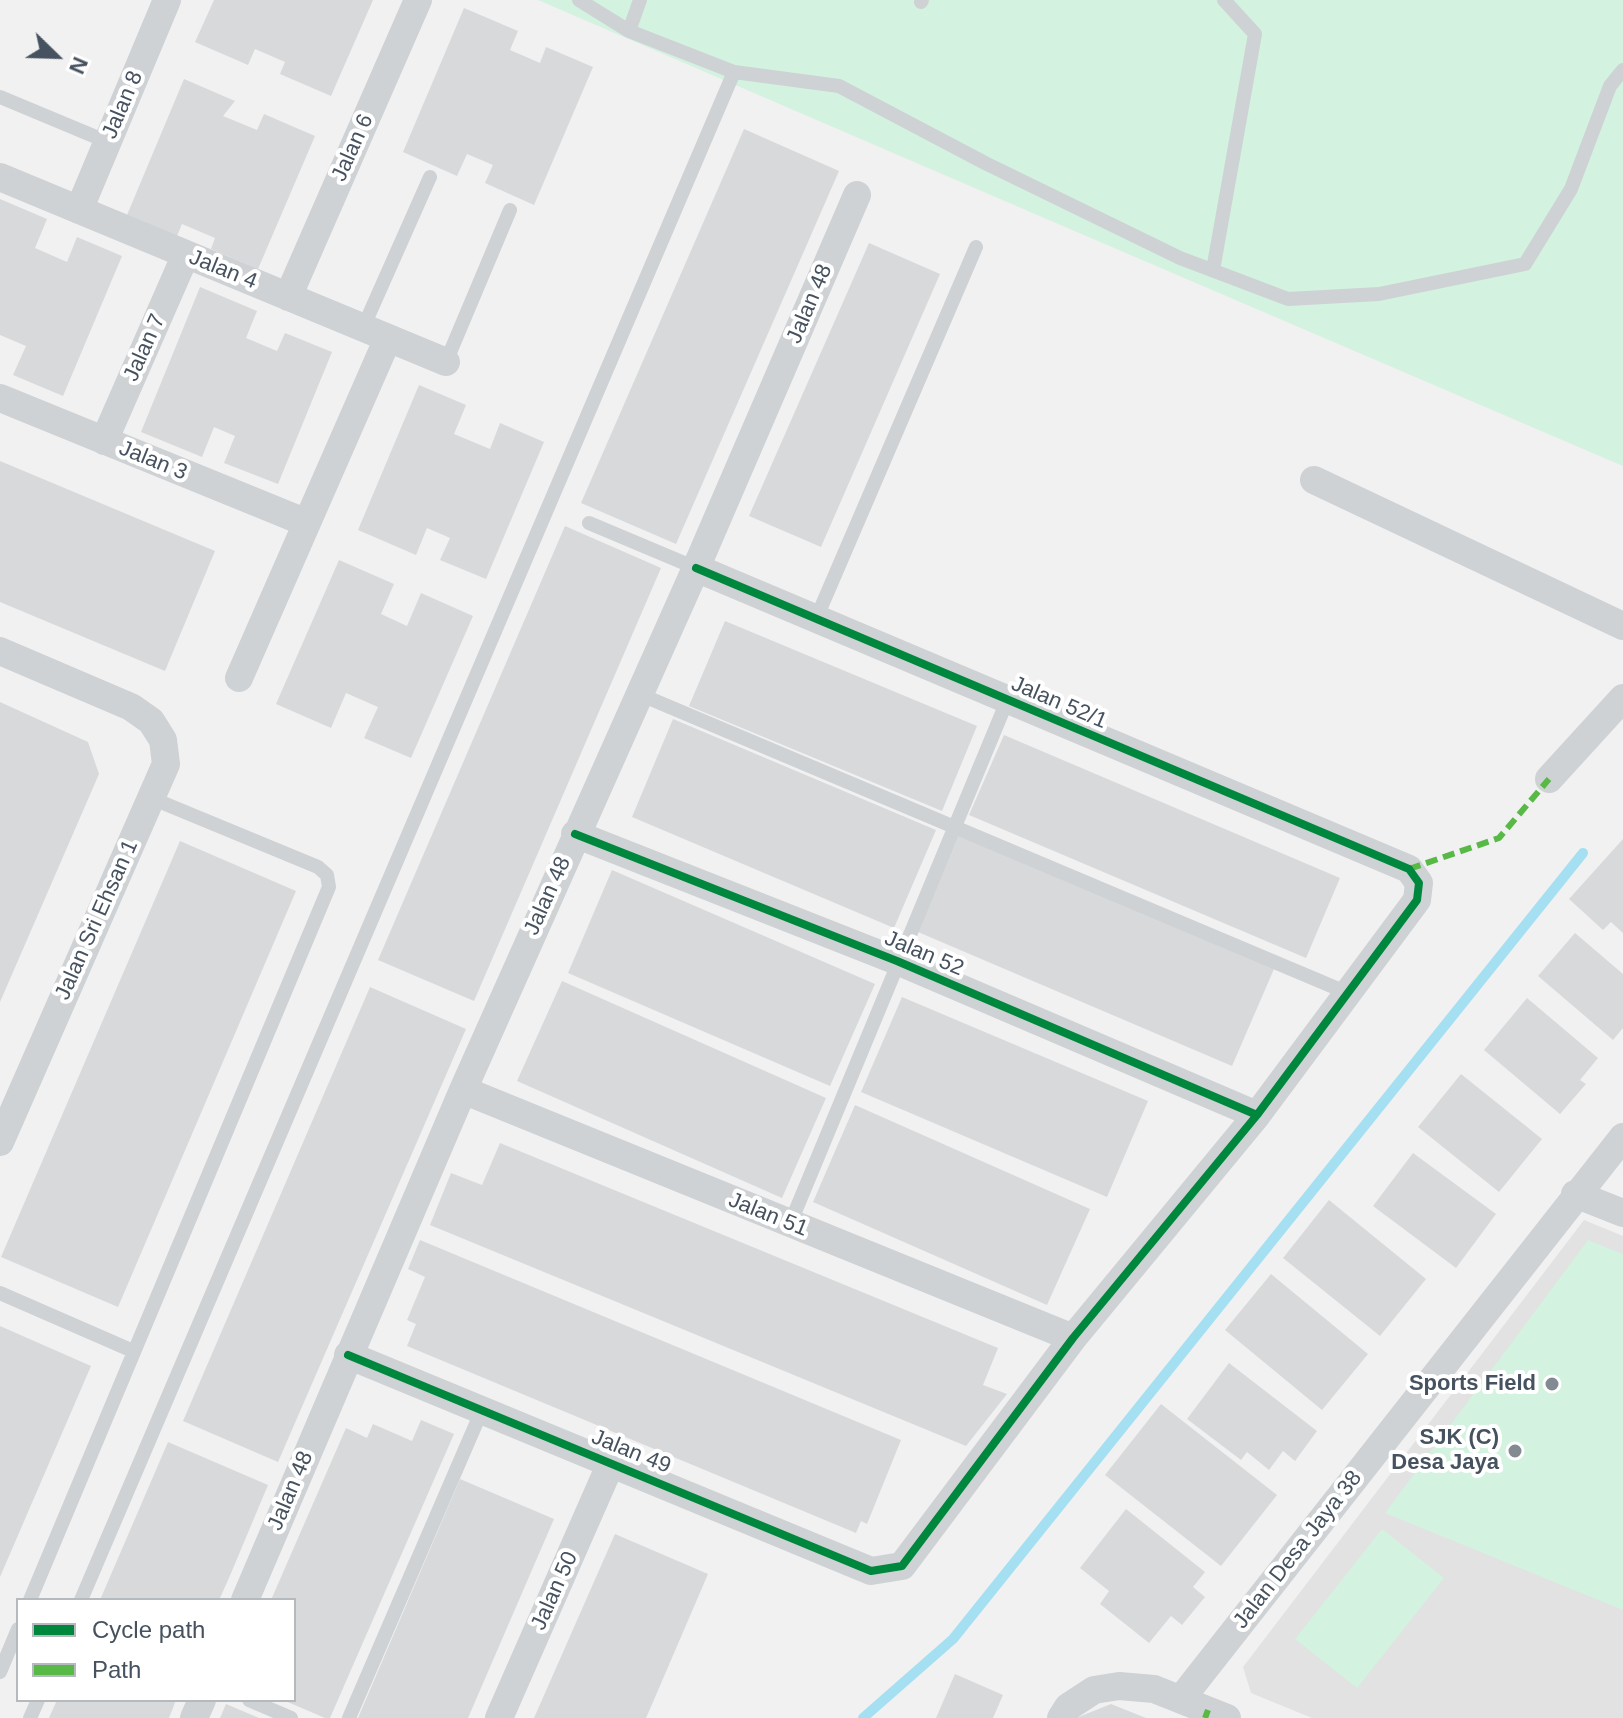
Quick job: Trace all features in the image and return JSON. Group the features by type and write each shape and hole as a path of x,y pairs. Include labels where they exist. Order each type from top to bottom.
{"street":[{"name":"Jalan 8","path":"79,210 167,0"},
{"name":"Jalan 6","path":"288,297 418,0"},
{"name":"Jalan 4","path":"0,177 446,362"},
{"name":"Jalan 48","path":"246,1598 463,1090 696,568 857,195"},
{"name":"Jalan 7","path":"104,441 186,254"},
{"path":"239,678 307,523 375,333"},
{"name":"Jalan 3","path":"0,398 307,523"},
{"path":"1314,480 1623,626"},
{"name":"Jalan 52/1","path":"696,568 1409,869 1419,883 1417,900 1348,993"},
{"name":"Jalan Sri Ehsan 1","path":"0,651 131,707 151,721 163,740 166,764 0,1142"},
{"path":"1549,779 1623,698"},
{"name":"Jalan 52","path":"575,834 897,961 1257,1115"},
{"path":"1073,1338 1257,1115 1348,993"},
{"name":"Jalan 51","path":"463,1090 1073,1338"},
{"name":"Jalan Desa Jaya 38","path":"1181,1699 1575,1194 1623,1137"},
{"path":"1575,1194 1623,1213"},
{"name":"Jalan 49","path":"348,1355 871,1571 902,1566 1073,1338"},
{"name":"Jalan 50","path":"499,1718 611,1463"},
{"path":"1061,1718 1068,1707 1094,1690 1119,1686 1154,1689 1227,1718"}],"lane":[{"path":"579,0 629,31 734,72 839,86 985,163 1213,270 1288,299 1379,294 1525,264 1571,189 1610,86 1623,70"},
{"path":"629,31 640,0"},
{"path":"1213,270 1255,34 1224,0"},
{"path":"82,1598 734,72"},
{"path":"0,97 108,142"},
{"path":"375,333 430,177"},
{"path":"446,362 510,210"},
{"path":"816,619 976,247"},
{"path":"589,523 696,568"},
{"path":"639,694 1348,993"},
{"path":"790,1224 1007,701"},
{"path":"31,1598 329,887 327,875 318,867 151,798"},
{"path":"0,1293 133,1351"},
{"path":"349,1718 482,1410"},
{"path":"0,1672 16,1634"},
{"path":"254,1702 291,1718"}],"shaded area":[{"name":"SJK (C) Desa Jaya","path":"1584,1220 1623,1236 1623,1718 1312,1718 1251,1693 1243,1667"}],"green space":[{"path":"538,0 1623,0 1623,466 1028,211"},
{"name":"Sports Field","path":"1588,1240 1623,1254 1623,1610 1385,1513"},
{"path":"1382,1529 1444,1578 1357,1688 1295,1639"}],"building":[{"path":"214,0 373,0 331,96 280,74 285,62 255,49 248,65 195,42"},
{"path":"464,8 518,31 510,50 540,63 546,47 593,67 534,205 485,183 493,165 467,154 457,176 403,152"},
{"path":"184,79 235,101 223,116 257,130 264,114 315,136 258,269 211,249 215,238 182,224 177,236 127,215"},
{"path":"744,129 839,171 676,544 581,503"},
{"path":"0,199 47,219 35,248 67,262 77,237 122,256 63,396 13,375 26,346 0,335"},
{"path":"869,243 940,274 821,547 749,516"},
{"path":"200,287 257,311 246,338 277,351 285,333 332,352 278,484 224,463 235,436 214,427 202,457 141,432"},
{"path":"419,385 466,405 454,434 490,449 500,423 544,442 486,579 440,560 450,538 427,528 416,555 358,530"},
{"path":"0,461 215,551 165,671 0,602"},
{"path":"565,526 661,568 474,1001 378,960"},
{"path":"339,560 394,584 381,614 407,626 421,593 473,616 411,758 364,738 378,707 346,693 331,728 276,704"},
{"path":"725,621 977,726 942,811 689,706"},
{"path":"0,702 88,742 99,774 0,1002"},
{"path":"673,719 936,830 894,928 632,817"},
{"path":"1004,735 1340,878 1306,958 969,815"},
{"path":"959,835 1274,969 1232,1066 918,932"},
{"path":"1623,839 1623,933 1611,922 1603,930 1569,899"},
{"path":"180,841 296,891 118,1307 1,1257"},
{"path":"612,870 875,984 830,1086 568,973"},
{"path":"1575,933 1623,974 1623,1028 1613,1040 1538,976"},
{"path":"562,981 826,1098 782,1198 517,1081"},
{"path":"370,987 466,1029 278,1462 183,1421"},
{"path":"902,997 1148,1101 1107,1197 861,1092"},
{"path":"1527,998 1598,1058 1580,1080 1586,1084 1560,1114 1484,1050"},
{"path":"1461,1074 1542,1139 1499,1192 1418,1127"},
{"path":"855,1105 1090,1209 1047,1305 813,1202"},
{"path":"500,1143 998,1348 983,1385 1007,1394 966,1446 430,1225 451,1173 482,1185"},
{"path":"1413,1153 1496,1214 1456,1268 1373,1206"},
{"path":"1329,1200 1426,1279 1380,1336 1283,1258"},
{"path":"420,1240 901,1440 867,1524 861,1521 856,1533 407,1346 416,1324 407,1320 425,1277 408,1269"},
{"path":"1271,1274 1368,1354 1322,1410 1225,1330"},
{"path":"0,1326 91,1366 0,1577"},
{"path":"1229,1363 1317,1431 1295,1461 1283,1451 1269,1470 1247,1452 1241,1460 1187,1419"},
{"path":"1161,1404 1277,1495 1221,1566 1105,1475"},
{"path":"421,1420 454,1434 330,1718 325,1718 288,1702 296,1702 296,1598 272,1598 346,1428 367,1438 373,1424 412,1441"},
{"path":"168,1442 268,1485 220,1598 101,1598"},
{"path":"460,1479 554,1519 468,1718 358,1718"},
{"path":"1126,1509 1205,1572 1193,1587 1205,1597 1182,1625 1171,1616 1149,1643 1100,1604 1109,1591 1080,1568"},
{"path":"615,1534 708,1574 650,1709 646,1718 534,1718"},
{"path":"955,1674 1003,1695 993,1718 936,1718"},
{"path":"56,1702 175,1702 169,1718 49,1718"},
{"path":"226,1704 259,1718 220,1718"},
{"path":"1111,1704 1146,1718 1076,1718"}],"waterway":[{"path":"863,1718 953,1639 1583,853"}],"marked path":[{"path":"1409,869 1499,838 1549,779"},
{"path":"1205,1718 1208,1710"}],"cycle path":[{"path":"348,1355 871,1571 902,1566 1073,1338 1257,1115 1417,900 1419,883 1409,869 696,568"},
{"path":"575,834 897,961 1257,1115"}],"place":[{"name":"Sports Field","path":"1552,1384"},
{"name":"SJK (C) Desa Jaya","path":"1515,1451"}]}
